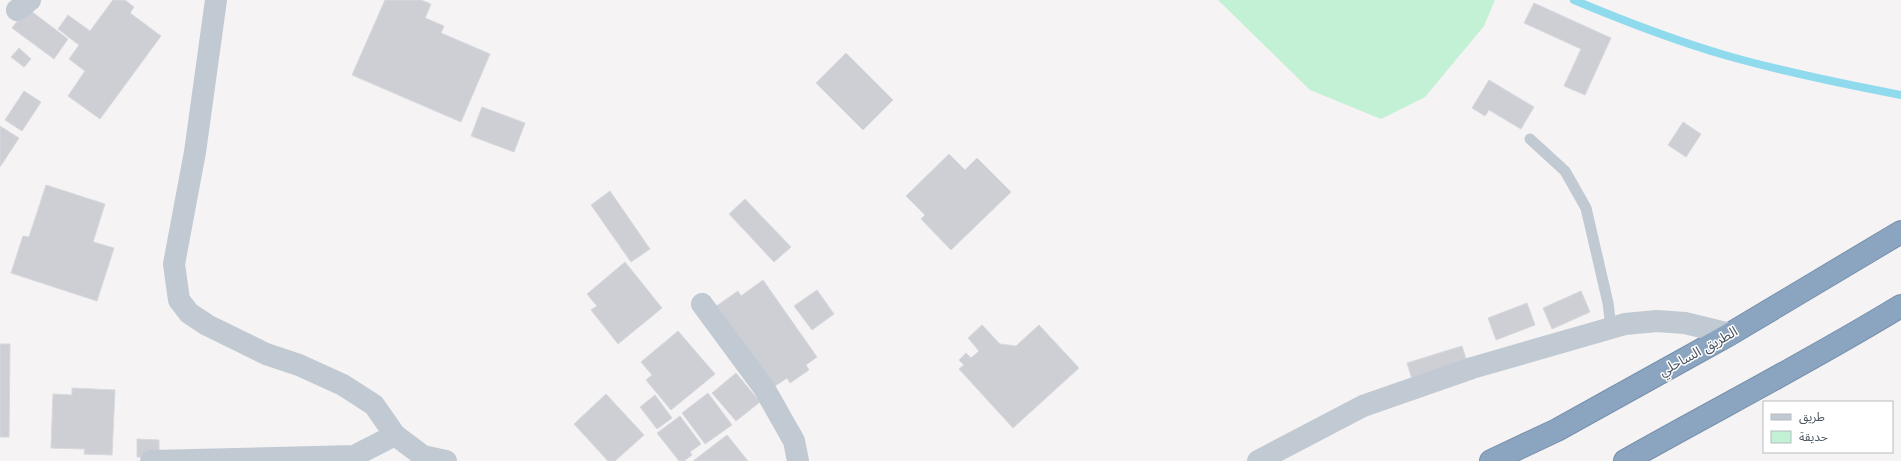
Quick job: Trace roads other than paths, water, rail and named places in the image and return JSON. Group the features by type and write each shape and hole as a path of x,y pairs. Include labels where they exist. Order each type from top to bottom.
{"highway":[{"name":"الطريق الساحلي","path":"1490,461 1557,430 1730,334 1901,232"},
{"path":"1625,461 1758,386 1828,350 1901,306"}],"street":[{"path":"216,0 195,152 174,264 179,300 189,313 207,326 266,354 299,365 343,385 374,405 395,435 421,458 446,461"},
{"path":"702,304 764,388 794,441 798,461"},
{"path":"1258,461 1363,406 1472,368 1611,327 1657,321 1685,323 1730,334"},
{"path":"151,461 354,456 395,435"}],"lane":[{"path":"1530,138 1565,171 1586,208 1608,303 1611,327"}],"waterway":[{"path":"1574,0 1650,30 1728,56 1858,87 1901,95"}]}
